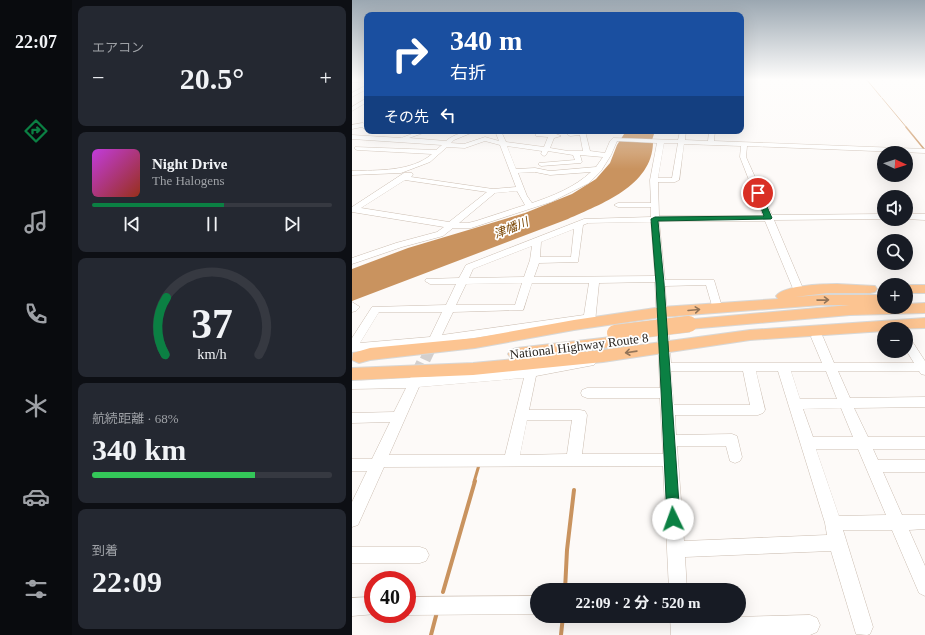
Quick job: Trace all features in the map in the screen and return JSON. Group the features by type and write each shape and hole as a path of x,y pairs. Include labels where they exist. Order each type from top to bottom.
{"highway":[{"path":"764,303 799,291 812,289 862,286 877,288"},
{"path":"913,289 925,289"},
{"path":"353,356 491,340 589,320 662,312 764,303 822,300 877,300"},
{"path":"913,300 925,301"},
{"name":"National Highway Route 8","path":"694,333 850,310 925,308"},
{"name":"National Highway Route 8","path":"353,356 442,362 622,337 694,333 802,322 925,316"},
{"path":"352,374 473,370 604,356 664,347 694,333 750,335 925,323"},
{"path":"913,332 925,331"},
{"path":"694,333 712,344 877,333"}],"street":[{"path":"352,127 364,127"},
{"path":"353,137 364,131"},
{"path":"354,150 389,134"},
{"path":"402,139 416,134"},
{"path":"426,134 434,135"},
{"path":"352,173 398,171 428,161 452,139 464,134"},
{"path":"477,134 484,138 503,144 576,154 587,153 608,155"},
{"path":"353,137 402,139 464,146 493,134"},
{"path":"501,134 503,146 520,189 530,206"},
{"path":"583,134 587,153"},
{"path":"654,180 675,180 683,134"},
{"path":"711,142 712,134"},
{"path":"528,148 538,136 554,137"},
{"path":"540,168 545,149 554,137"},
{"path":"503,144 517,138"},
{"path":"353,209 450,225 468,226 564,194 590,178 608,155 612,141 619,138 924,152"},
{"path":"657,140 654,205 662,312 677,583"},
{"path":"744,144 743,157 799,291"},
{"path":"354,150 438,152"},
{"path":"513,171 579,162 576,154"},
{"path":"540,168 550,173 598,169"},
{"path":"353,209 409,175 398,171"},
{"path":"404,178 493,191 520,189"},
{"path":"352,261 399,245 440,234 493,191"},
{"path":"618,205 654,205"},
{"path":"434,341 469,267 587,221 601,219 877,217"},
{"path":"913,217 925,217"},
{"path":"535,260 575,260 580,224"},
{"path":"353,356 376,309 519,308 535,260 537,241"},
{"path":"353,356 434,341 589,320 594,280"},
{"path":"430,281 594,280 710,282 717,308"},
{"path":"352,305 355,307 352,309"},
{"path":"817,337 925,587"},
{"path":"913,352 924,368"},
{"path":"352,385 416,379 529,373 604,360 604,356"},
{"path":"665,367 924,368"},
{"path":"783,367 833,523 837,543 863,628"},
{"path":"667,410 758,410 749,368"},
{"path":"511,460 530,377 529,373"},
{"path":"352,520 416,379"},
{"path":"587,394 666,393"},
{"path":"795,404 925,402"},
{"path":"521,415 580,415 574,460"},
{"path":"352,418 399,417"},
{"path":"669,441 732,440 734,457"},
{"path":"807,443 925,443"},
{"path":"352,465 511,460 670,460"},
{"path":"874,466 925,466"},
{"path":"833,523 925,522"},
{"path":"675,549 837,543"},
{"path":"352,555 420,555"},
{"path":"416,606 530,605"},
{"path":"352,607 364,606"},
{"path":"680,626 810,625"}],"water":[{"name":"津幡川","path":"624,134 654,134 651,143 653,143 650,158 644,171 622,192 609,200 568,219 352,301 352,269 408,248 525,213 572,194 596,179 610,163 617,145"}],"waterway":[{"path":"892,110 907,128"},
{"path":"906,127 924,149"},
{"path":"474,482 479,465"},
{"path":"443,592 475,481"},
{"path":"565,583 567,550 574,490"},
{"path":"431,635 437,612"},
{"path":"561,635 562,623"}],"tunnel":[{"path":"425,360 433,343"},
{"path":"417,376 425,359"}],"route":[{"path":"673,519 655,219 768,218 758,193"}]}
